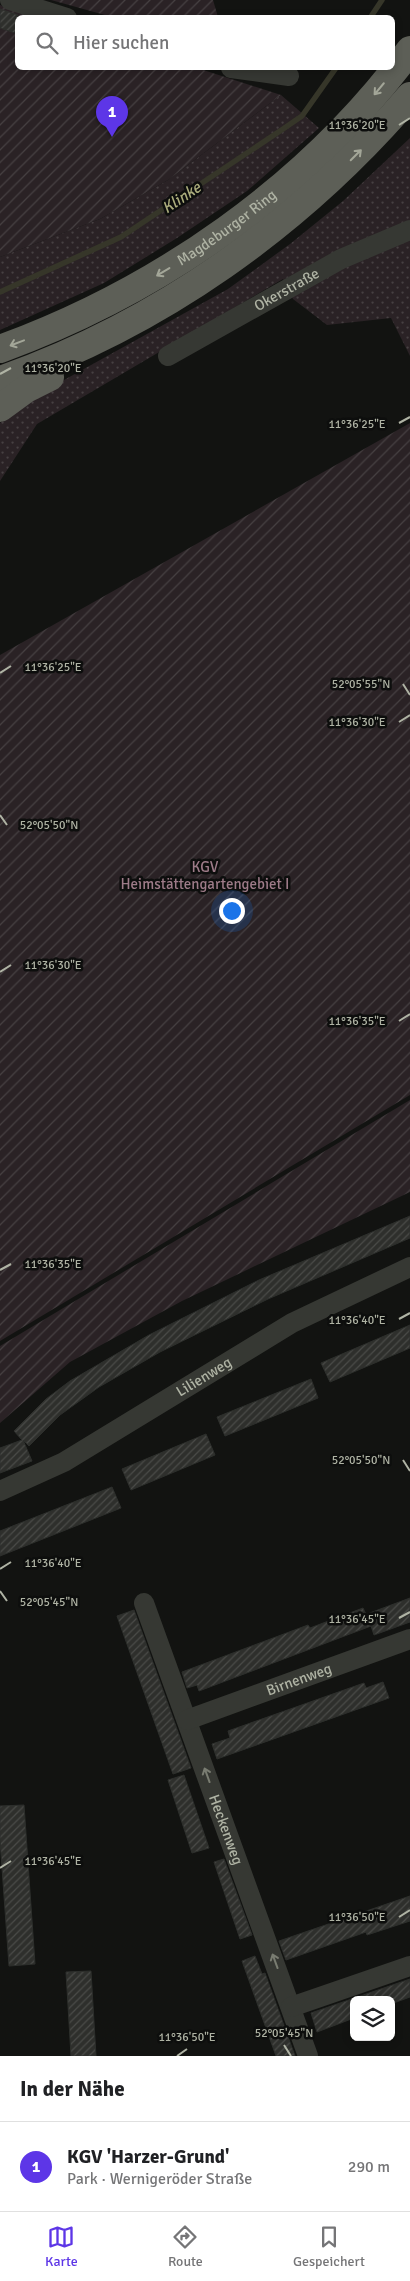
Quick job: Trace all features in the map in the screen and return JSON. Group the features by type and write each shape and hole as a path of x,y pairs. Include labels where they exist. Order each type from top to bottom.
{"highway":[{"name":"Magdeburger Ring","path":"395,69 410,50"},
{"name":"Magdeburger Ring","path":"0,349 70,321 135,288 174,265 232,225 270,195 334,138 366,105 394,70"},
{"name":"Magdeburger Ring","path":"0,380 62,356 164,304 245,251 321,189 410,96"},
{"path":"0,408 26,389 142,331 227,279 254,260 296,225 321,189"}],"street":[{"path":"10,0 58,15"},
{"path":"245,70 289,76"},
{"name":"Okerstraße","path":"168,356 333,264 410,230"},
{"name":"Lilienweg","path":"0,1491 64,1462 292,1322 410,1267"},
{"name":"Heckenweg","path":"144,1603 308,2056"},
{"name":"Birnenweg","path":"187,1720 410,1640"},
{"path":"291,2007 410,1966"}],"green space":[{"path":"51,0 213,0 217,15 105,15"},
{"path":"0,5 34,15 15,15 15,70 203,70 281,95 168,180 100,219 0,257"},
{"path":"281,95 319,128 247,191 177,238 104,283 0,330 0,257 100,219 168,180"},
{"path":"410,138 410,356 391,318 327,325 293,299 283,279 37,424 0,481 0,423 20,406 228,289 290,244 343,201"},
{"name":"KGV Heimstättengartengebiet I","path":"410,423 410,1095 0,1341 0,655"},
{"path":"410,1100 410,1192 182,1301 70,1362 0,1423 0,1346"}],"building":[{"path":"0,9 18,15 15,15 15,33 0,28"},
{"path":"410,1216 410,1238 268,1299 160,1352 99,1387 60,1415 29,1446 23,1440 32,1461 0,1473 0,1448 22,1440 14,1431 46,1399 70,1381 149,1335 259,1280"},
{"path":"410,1325 410,1348 330,1382 321,1363"},
{"path":"311,1379 318,1398 225,1436 217,1417"},
{"path":"206,1434 215,1455 131,1490 122,1469"},
{"path":"112,1487 121,1508 0,1556 0,1531"},
{"path":"410,1598 410,1622 374,1635 371,1626 199,1691 197,1685 187,1688 182,1672 308,1625 310,1628 363,1608 369,1621 367,1614"},
{"path":"134,1610 191,1768 173,1774 117,1616"},
{"path":"383,1682 389,1698 217,1759 212,1744 230,1738 228,1731 364,1683 366,1688"},
{"path":"184,1775 209,1848 192,1853 168,1780"},
{"path":"24,1805 35,1964 9,1966 0,1840 0,1806"},
{"path":"224,1859 252,1935 240,1939 214,1862"},
{"path":"410,1896 410,1921 367,1935 366,1932 286,1960 279,1941"},
{"path":"255,1956 262,1974 265,1973 295,2056 276,2056 242,1961"},
{"path":"91,1971 96,2056 71,2056 66,1972"},
{"path":"410,1979 410,1997 395,2003 395,1996 360,1996"},
{"path":"350,2000 350,2020 317,2032 311,2013"}],"waterway":[{"name":"Klinke","path":"372,15 382,0"},
{"name":"Klinke","path":"0,292 121,237 302,116 335,70"}],"place":[{"name":"KGV 'Harzer-Grund'","path":"112,137"}]}
